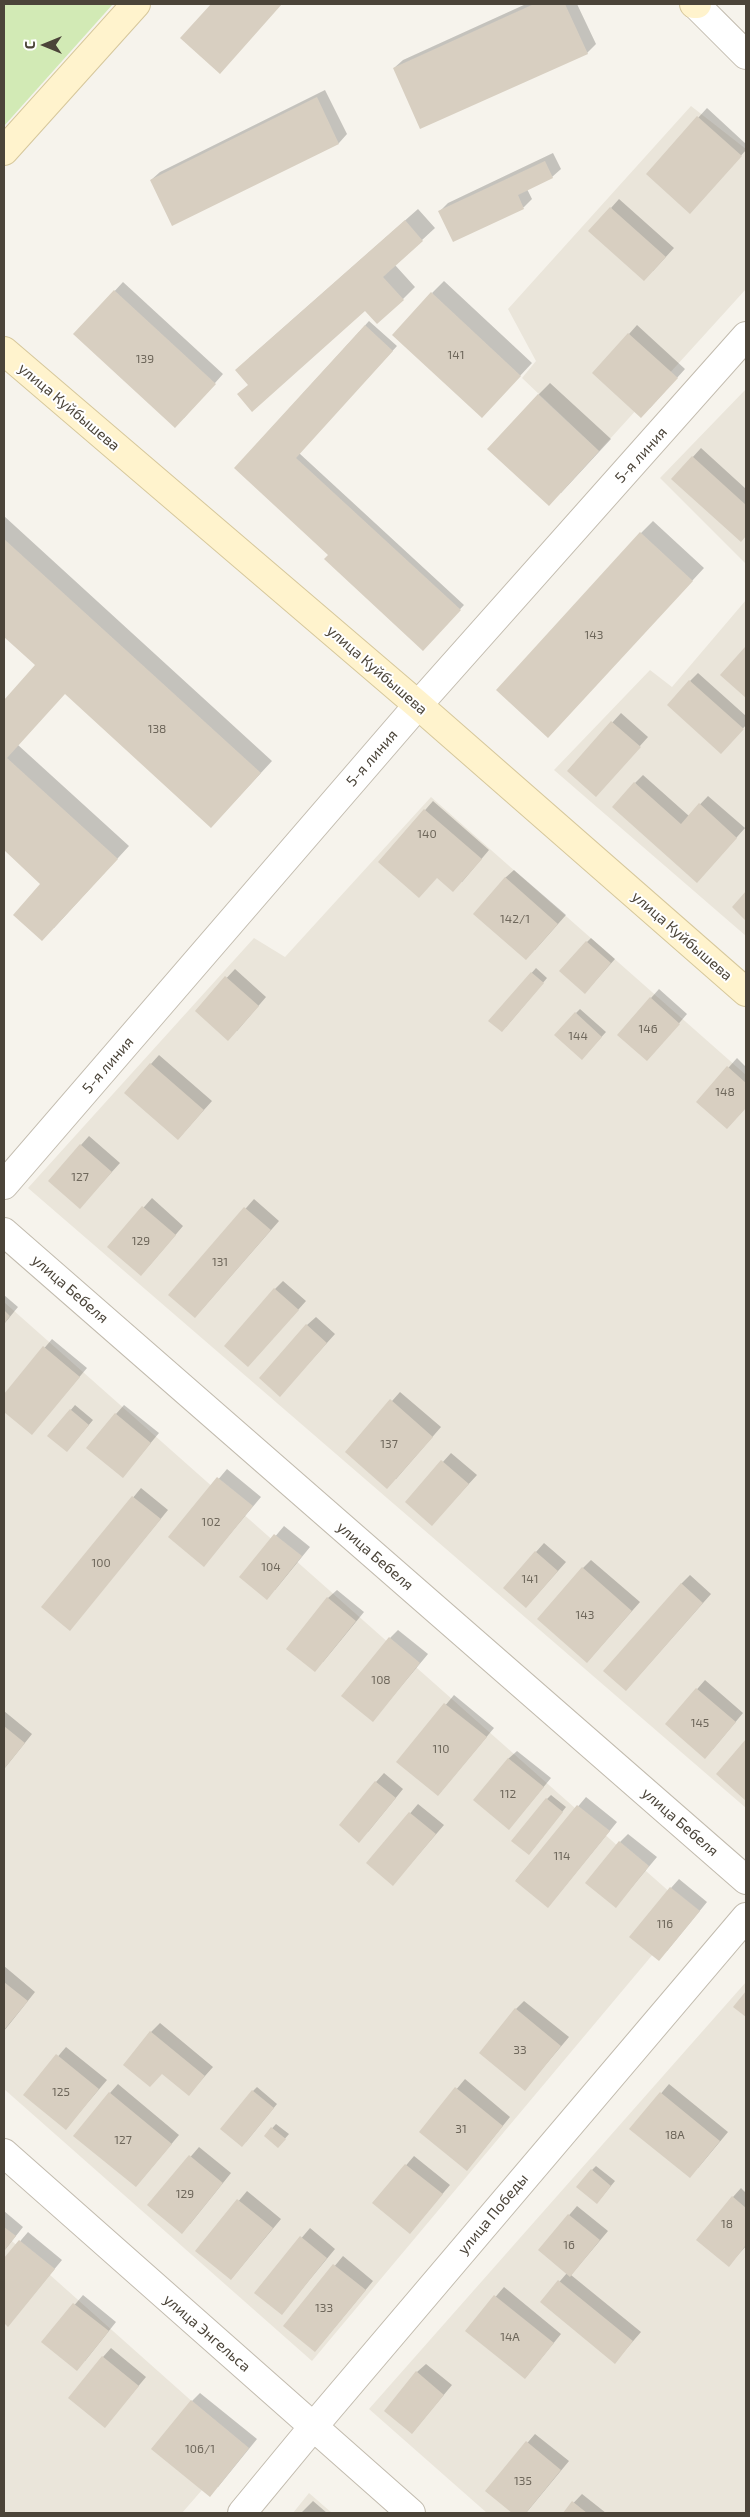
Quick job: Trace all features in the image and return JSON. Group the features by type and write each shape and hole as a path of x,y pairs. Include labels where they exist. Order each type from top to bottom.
{"street":[{"path":"4,151 136,4"},
{"path":"696,4 746,55"},
{"name":"5-я линия","path":"4,1185 418,705 746,336"},
{"name":"улица Куйбышева","path":"4,352 418,705 746,992"},
{"name":"улица Бебеля","path":"4,1232 746,1880"},
{"name":"улица Победы","path":"242,2513 746,1916"},
{"name":"улица Энгельса","path":"4,2153 411,2513"}],"shaded area":[{"path":"691,106 746,149 746,289 599,451 522,378 536,361 508,309"},
{"path":"746,389 746,564 660,478"},
{"path":"746,600 746,936 554,770 650,670 672,687"},
{"path":"431,797 746,1075 746,1808 28,1188 254,938 285,957"},
{"path":"4,1302 690,1910 312,2361 4,2089"},
{"path":"746,1982 746,2513 487,2513 369,2409"},
{"path":"4,2234 241,2445 182,2513 4,2513"},
{"path":"309,2493 332,2513 293,2513"}],"green space":[{"path":"4,4 113,4 4,126"}],"building":[{"path":"211,4 282,4 220,74 180,38"},
{"path":"534,4 565,4 588,54 420,129 393,68"},
{"path":"317,97 339,144 172,226 150,180"},
{"path":"697,116 742,156 690,214 646,174"},
{"path":"545,161 553,178 518,195 524,209 453,242 438,211"},
{"path":"610,207 666,257 644,281 588,231"},
{"path":"405,220 423,241 383,277 404,300 377,324 365,311 252,412 237,394 248,385 235,370"},
{"path":"114,290 216,384 175,428 73,334"},
{"path":"431,292 521,376 482,418 392,335"},
{"path":"365,325 393,351 296,458 461,610 423,651 324,559 328,555 234,468"},
{"path":"628,333 678,378 641,418 592,373"},
{"path":"538,394 599,451 549,506 487,449"},
{"path":"692,456 746,505 746,536 741,542 671,479"},
{"path":"640,532 693,581 548,738 496,690"},
{"path":"4,539 261,773 211,828 65,694 7,758 118,859 42,941 13,915 40,884 4,850 4,700 35,665 4,637"},
{"path":"746,648 746,698 720,675"},
{"path":"689,680 744,729 721,754 667,705"},
{"path":"611,721 641,747 596,797 567,771"},
{"path":"634,782 681,824 699,803 737,838 697,883 612,807"},
{"path":"424,809 482,859 453,892 437,878 419,898 378,862"},
{"path":"505,877 558,924 526,960 473,914"},
{"path":"746,891 746,921 732,907"},
{"path":"586,941 611,963 585,994 559,971"},
{"path":"531,972 544,983 502,1032 488,1021"},
{"path":"225,976 259,1006 228,1041 195,1011"},
{"path":"650,997 680,1024 647,1061 617,1035"},
{"path":"575,1012 602,1037 582,1060 554,1035"},
{"path":"150,1063 204,1110 178,1140 124,1093"},
{"path":"727,1066 746,1083 746,1108 727,1129 696,1102"},
{"path":"80,1144 112,1172 80,1209 48,1181"},
{"path":"142,1206 176,1235 141,1276 107,1247"},
{"path":"244,1207 271,1230 195,1318 168,1295"},
{"path":"274,1288 299,1310 248,1367 224,1346"},
{"path":"4,1310 10,1316 4,1324"},
{"path":"306,1324 327,1343 280,1397 259,1378"},
{"path":"43,1346 80,1377 32,1435 4,1412 4,1394"},
{"path":"390,1399 433,1437 387,1489 345,1452"},
{"path":"70,1409 89,1425 67,1452 47,1436"},
{"path":"115,1413 151,1443 123,1478 86,1448"},
{"path":"441,1460 469,1484 432,1526 405,1502"},
{"path":"217,1477 253,1506 204,1567 168,1537"},
{"path":"132,1496 161,1519 70,1631 41,1607"},
{"path":"274,1534 302,1556 267,1600 239,1577"},
{"path":"535,1551 558,1571 526,1608 503,1588"},
{"path":"582,1567 632,1611 587,1663 537,1619"},
{"path":"681,1583 703,1603 626,1691 603,1671"},
{"path":"327,1597 356,1621 315,1672 286,1649"},
{"path":"389,1637 420,1663 373,1722 341,1696"},
{"path":"696,1688 736,1722 705,1759 665,1724"},
{"path":"444,1703 487,1737 438,1796 396,1762"},
{"path":"4,1726 25,1743 4,1769"},
{"path":"746,1739 746,1801 716,1774"},
{"path":"508,1758 544,1787 509,1830 473,1800"},
{"path":"375,1781 396,1798 359,1843 339,1825"},
{"path":"546,1798 563,1812 529,1855 511,1841"},
{"path":"577,1805 610,1831 548,1908 515,1881"},
{"path":"409,1812 436,1834 393,1886 366,1863"},
{"path":"619,1841 649,1866 616,1908 585,1883"},
{"path":"670,1887 700,1911 659,1961 629,1937"},
{"path":"4,1982 28,2001 4,2030"},
{"path":"746,1991 746,2017 733,2007"},
{"path":"515,2008 561,2046 525,2091 479,2053"},
{"path":"150,2031 205,2076 189,2096 162,2074 150,2087 123,2065"},
{"path":"56,2054 99,2089 66,2130 23,2095"},
{"path":"455,2087 503,2126 467,2171 419,2132"},
{"path":"252,2090 274,2108 242,2147 220,2129"},
{"path":"109,2092 172,2144 136,2187 73,2136"},
{"path":"660,2092 720,2141 690,2178 629,2129"},
{"path":"271,2127 286,2139 278,2148 264,2136"},
{"path":"189,2155 223,2183 182,2234 147,2205"},
{"path":"405,2164 443,2194 410,2234 372,2203"},
{"path":"591,2169 611,2186 597,2204 576,2187"},
{"path":"732,2196 746,2208 746,2245 729,2267 696,2240"},
{"path":"237,2199 273,2228 231,2280 195,2251"},
{"path":"568,2214 600,2240 570,2277 538,2250"},
{"path":"4,2227 16,2236 4,2251"},
{"path":"300,2236 327,2258 282,2315 254,2293"},
{"path":"19,2240 55,2269 8,2327 4,2323 4,2258"},
{"path":"333,2264 366,2290 315,2352 283,2326"},
{"path":"558,2280 633,2341 615,2364 540,2302"},
{"path":"494,2295 554,2343 525,2379 465,2331"},
{"path":"73,2303 109,2331 77,2371 41,2342"},
{"path":"102,2356 139,2386 105,2428 68,2398"},
{"path":"416,2371 444,2395 412,2434 384,2411"},
{"path":"191,2400 249,2448 210,2497 151,2449"},
{"path":"526,2441 561,2470 526,2513 512,2513 485,2491"},
{"path":"572,2501 587,2513 563,2513"}]}
